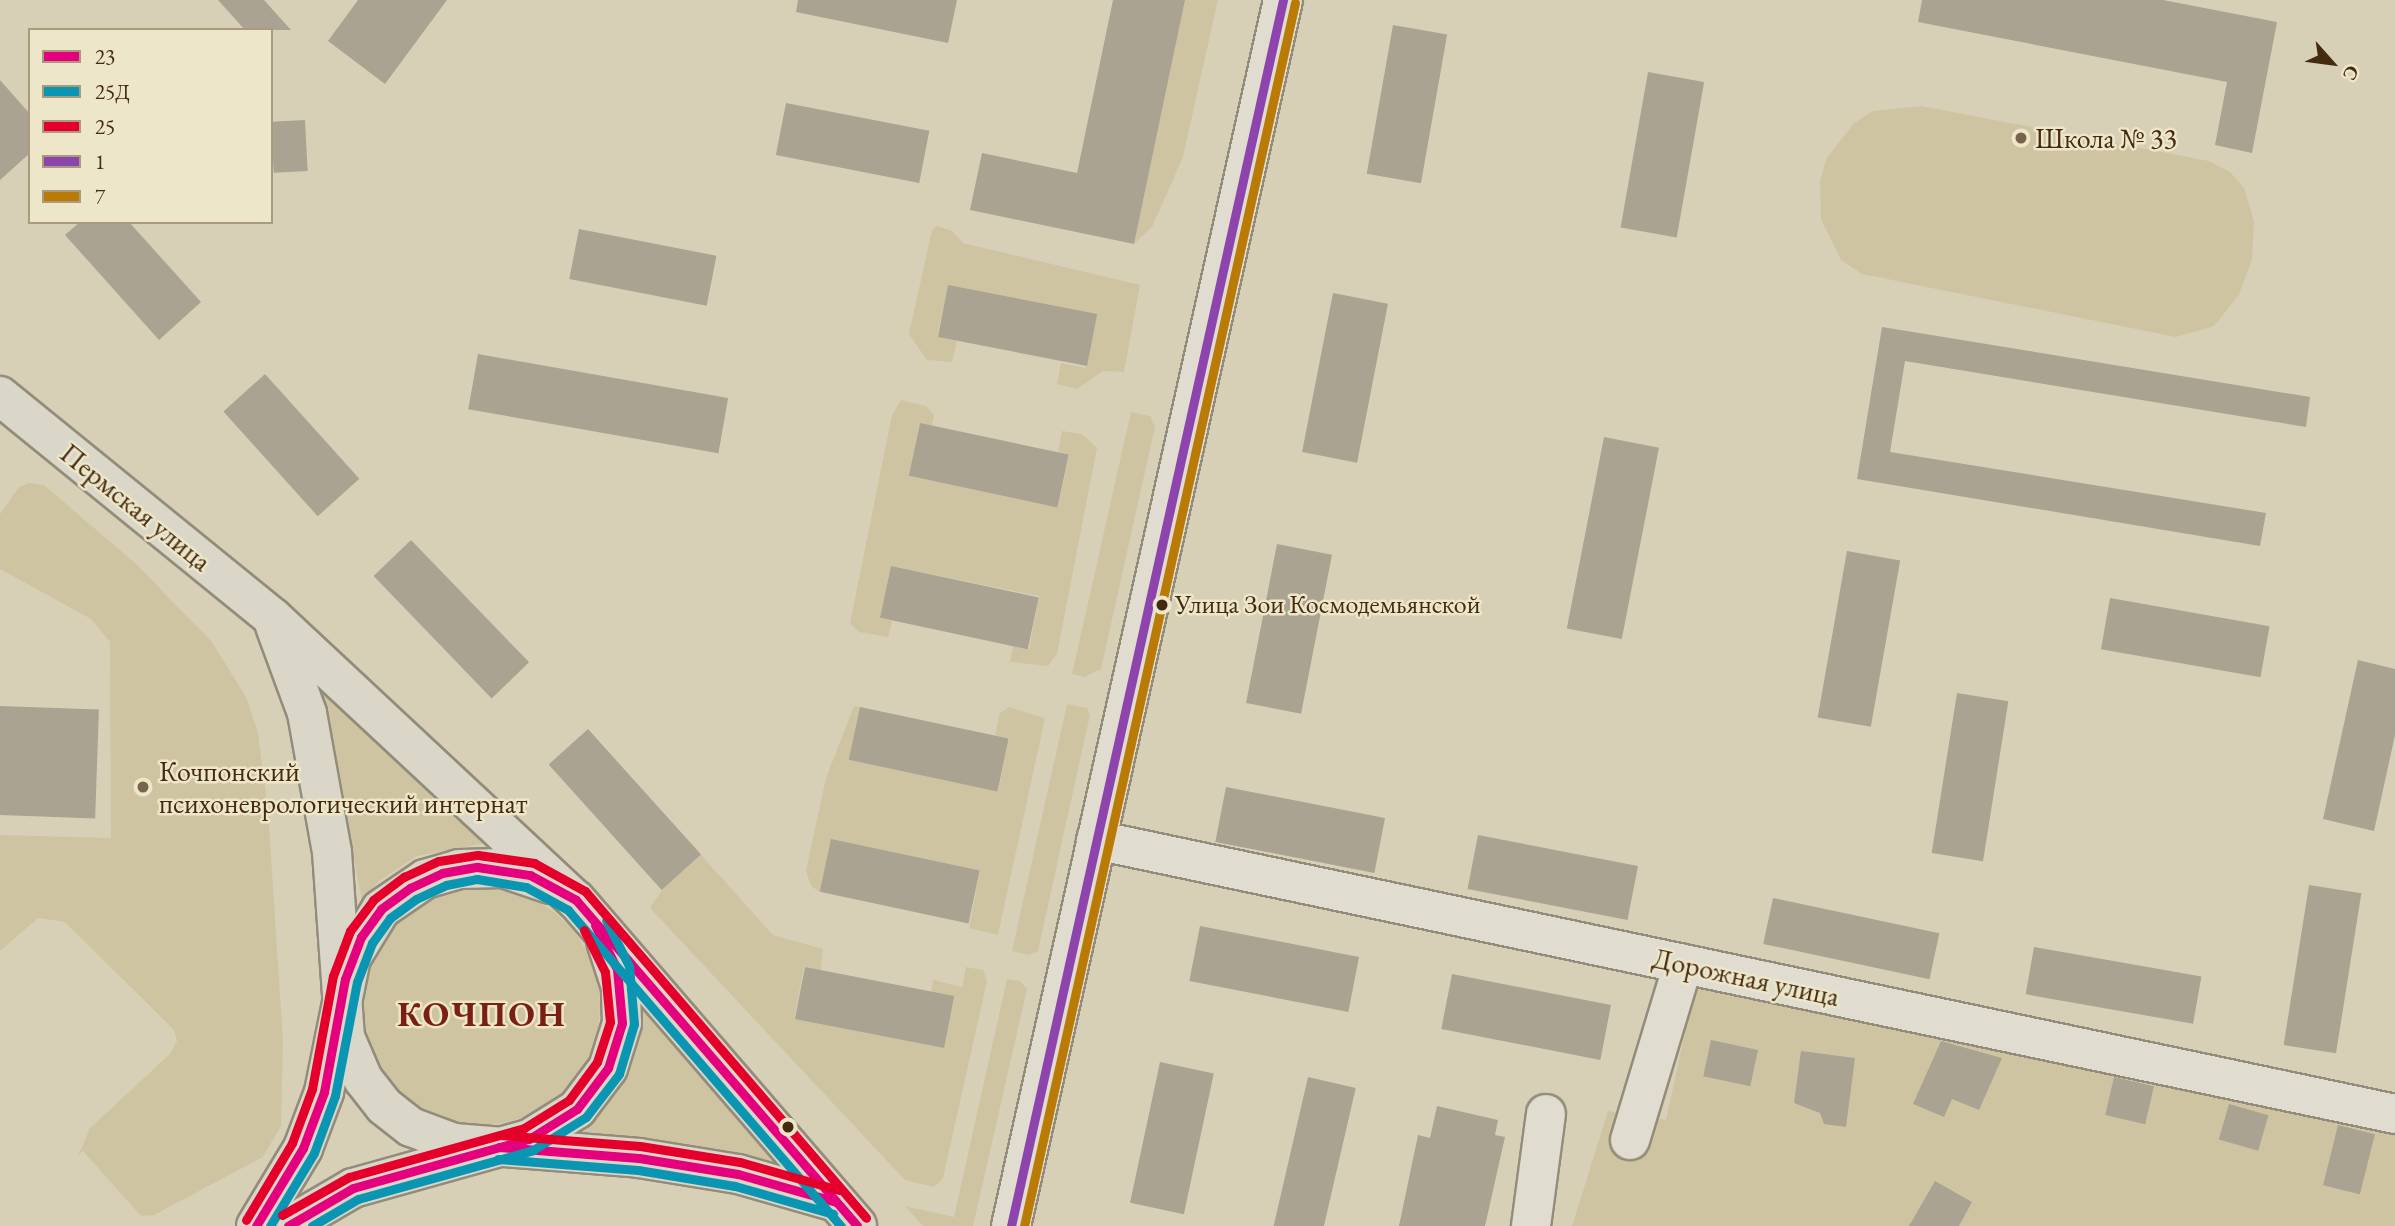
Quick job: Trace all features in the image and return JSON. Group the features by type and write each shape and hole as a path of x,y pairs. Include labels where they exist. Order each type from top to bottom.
{"main road":[{"name":"Пермская улица","path":"0,396 272,617 576,900"},
{"path":"272,617 307,713 332,852 340,1010 357,1069 393,1114 443,1141 639,1158 738,1174 847,1214"},
{"path":"256,1226 303,1148 324,1092 348,969 361,937 388,903 425,879 459,869 503,868 542,880 576,900 847,1214"},
{"path":"288,1226 353,1188 538,1136 564,1121 595,1088 615,1049 622,1006 617,970 603,937 576,900"}],"street":[{"path":"1011,1226 1283,0"},
{"name":"Дорожная улица","path":"1096,841 2395,1114"},
{"path":"1630,1140 1683,964"},
{"path":"1531,1226 1546,1114"}],"shaded area":[{"path":"1185,0 1218,0 1183,157 1152,227 1134,244"},
{"path":"1921,106 2209,161 2230,172 2244,188 2254,221 2252,259 2239,295 2214,326 2176,337 1862,274 1841,260 1821,219 1820,180 1827,158 1854,123 1873,111"},
{"path":"937,226 952,231 963,243 1140,285 1124,372 1103,371 1077,389 1057,384 1061,363 1086,368 1097,315 948,285 937,337 957,341 952,362 927,360 909,334 932,230"},
{"path":"901,400 926,406 934,415 932,426 919,424 909,476 1058,507 1069,454 1058,452 1062,431 1082,434 1097,448 1057,654 1048,666 1010,662 1013,646 1029,649 1039,596 891,566 880,618 892,621 888,637 859,632 850,623 892,415"},
{"path":"1131,412 1150,416 1155,427 1101,669 1084,677 1072,674"},
{"path":"29,483 44,485 136,564 212,642 246,697 258,733 268,810 283,1041 281,1126 263,1157 154,1215 141,1216 83,1151 78,1156 90,1128 171,1053 177,1041 174,1030 65,922 38,918 0,951 0,835 111,838 110,642 91,619 0,569 0,514 19,487"},
{"path":"323,692 486,843 417,856 379,881 362,901"},
{"path":"1067,704 1087,708 1090,715 1038,951 1028,955 1012,951"},
{"path":"854,706 860,707 849,760 998,791 1009,739 995,735 1000,713 1009,707 1045,718 998,935 969,928 980,870 820,892 811,886 806,871 826,778"},
{"path":"701,855 773,935 823,949 821,970 804,967 794,1019 931,993 933,980 962,987 966,967 983,970 987,981 943,1178 934,1187 905,1180 650,908 662,890"},
{"path":"481,887 504,889 527,896 547,907 565,922 580,940 591,960 598,983 598,1029 591,1052 580,1072 565,1090 547,1105 527,1116 504,1123 481,1125 458,1123 435,1116 415,1105 397,1090 382,1072 371,1052 364,1029 362,1006 364,983 371,960 382,940 397,922 415,907 435,896 458,889"},
{"path":"1007,979 1020,981 1027,989 973,1226 923,1226 905,1206 954,1217"},
{"path":"1696,981 2395,1128 2395,1226 1572,1226 1608,1111 1666,1120"},
{"path":"630,990 803,1179 550,1141"}],"building":[{"path":"218,0 264,0 291,30 273,28 243,28"},
{"path":"358,0 447,0 385,84 328,41"},
{"path":"798,0 957,0 948,43 796,12"},
{"path":"1113,0 1185,0 1134,244 970,210 982,153 1077,173"},
{"path":"1922,0 2163,0 2277,22 2252,153 2215,145 2227,82 1918,22"},
{"path":"1393,25 1447,35 1421,183 1367,174"},
{"path":"1648,72 1704,82 1677,237 1621,228"},
{"path":"0,80 28,112 28,155 0,180"},
{"path":"786,103 929,131 919,183 776,155"},
{"path":"305,120 308,171 274,173 273,122"},
{"path":"78,224 131,224 201,302 159,340 65,235"},
{"path":"579,229 716,256 707,306 569,279"},
{"path":"948,285 1097,314 1087,366 938,337"},
{"path":"1333,293 1388,304 1357,463 1302,452"},
{"path":"1882,327 2310,397 2306,427 1905,361 1890,452 2266,513 2260,546 1857,479"},
{"path":"478,354 728,398 718,453 468,409"},
{"path":"265,374 359,479 318,516 223,411"},
{"path":"920,423 1069,455 1057,507 909,476"},
{"path":"1604,437 1659,448 1622,639 1567,628"},
{"path":"411,540 529,662 492,698 374,576"},
{"path":"1277,544 1332,555 1301,714 1246,703"},
{"path":"1847,551 1900,560 1871,727 1818,717"},
{"path":"891,566 1039,597 1028,649 880,618"},
{"path":"2110,598 2270,626 2261,677 2101,649"},
{"path":"2358,660 2395,669 2395,735 2374,831 2323,819"},
{"path":"1957,693 2008,701 1983,861 1932,853"},
{"path":"0,706 99,709 95,818 0,815"},
{"path":"860,707 1009,739 997,791 849,760"},
{"path":"588,729 701,855 662,890 549,764"},
{"path":"1226,787 1385,818 1374,873 1215,842"},
{"path":"1478,835 1638,866 1628,920 1468,889"},
{"path":"831,839 980,871 968,923 820,892"},
{"path":"2309,885 2361,893 2336,1053 2284,1045"},
{"path":"1773,898 1939,933 1930,979 1763,944"},
{"path":"1200,926 1359,957 1348,1012 1189,981"},
{"path":"2034,947 2201,977 2193,1024 2026,994"},
{"path":"805,967 954,996 944,1048 795,1019"},
{"path":"1452,974 1611,1005 1600,1060 1441,1029"},
{"path":"1711,1040 1758,1050 1750,1086 1703,1076"},
{"path":"1941,1041 2002,1058 1979,1110 1952,1099 1944,1117 1913,1104"},
{"path":"1801,1051 1855,1058 1846,1127 1824,1124 1820,1113 1794,1103"},
{"path":"1160,1062 1214,1073 1184,1214 1130,1203"},
{"path":"1308,1077 1356,1088 1324,1226 1274,1226"},
{"path":"2114,1077 2154,1086 2145,1124 2105,1115"},
{"path":"2229,1104 2268,1115 2258,1151 2219,1140"},
{"path":"1437,1106 1498,1120 1495,1135 1505,1137 1485,1226 1399,1226 1418,1135 1430,1138"},
{"path":"2338,1125 2375,1134 2360,1194 2323,1185"},
{"path":"1935,1181 1972,1202 1959,1226 1909,1226"}],"transit line":[{"name":"1","path":"1011,1226 1283,0"},
{"name":"7","path":"1024,1226 1295,3"},
{"name":"25","path":"246,1220 292,1143 312,1089 333,976 350,931 373,900 404,877 439,861 478,855 534,863 585,891 866,1218"},
{"name":"23","path":"256,1226 303,1148 324,1092 345,979 361,937 381,909 410,888 442,873 477,867 530,875 576,900 857,1226"},
{"name":"25Д","path":"270,1226 314,1153 335,1096 357,982 372,943 390,918 416,899 446,885 477,879 526,887 568,910 841,1226"},
{"name":"25Д","path":"312,1226 358,1199 533,1150 586,1117 619,1074 634,1024 629,966 606,920"},
{"name":"23","path":"288,1226 353,1188 529,1139 577,1109 608,1068 622,1023 617,969 595,925"},
{"name":"25","path":"282,1215 349,1177 524,1128 569,1100 597,1062 610,1022 605,972 584,930"},
{"name":"25","path":"500,1135 640,1146 740,1162 839,1190"},
{"name":"23","path":"499,1147 639,1158 738,1174 836,1202"},
{"name":"25Д","path":"498,1159 638,1170 735,1186 833,1214"}],"place":[{"name":"Школа № 33","path":"2021,138"},
{"name":"Улица Зои Космодемьянской","path":"1162,605"},
{"name":"Кочпонский психоневрологический интернат","path":"143,787"}],"district":[{"name":"КОЧПОН","path":"482,1014"}]}
